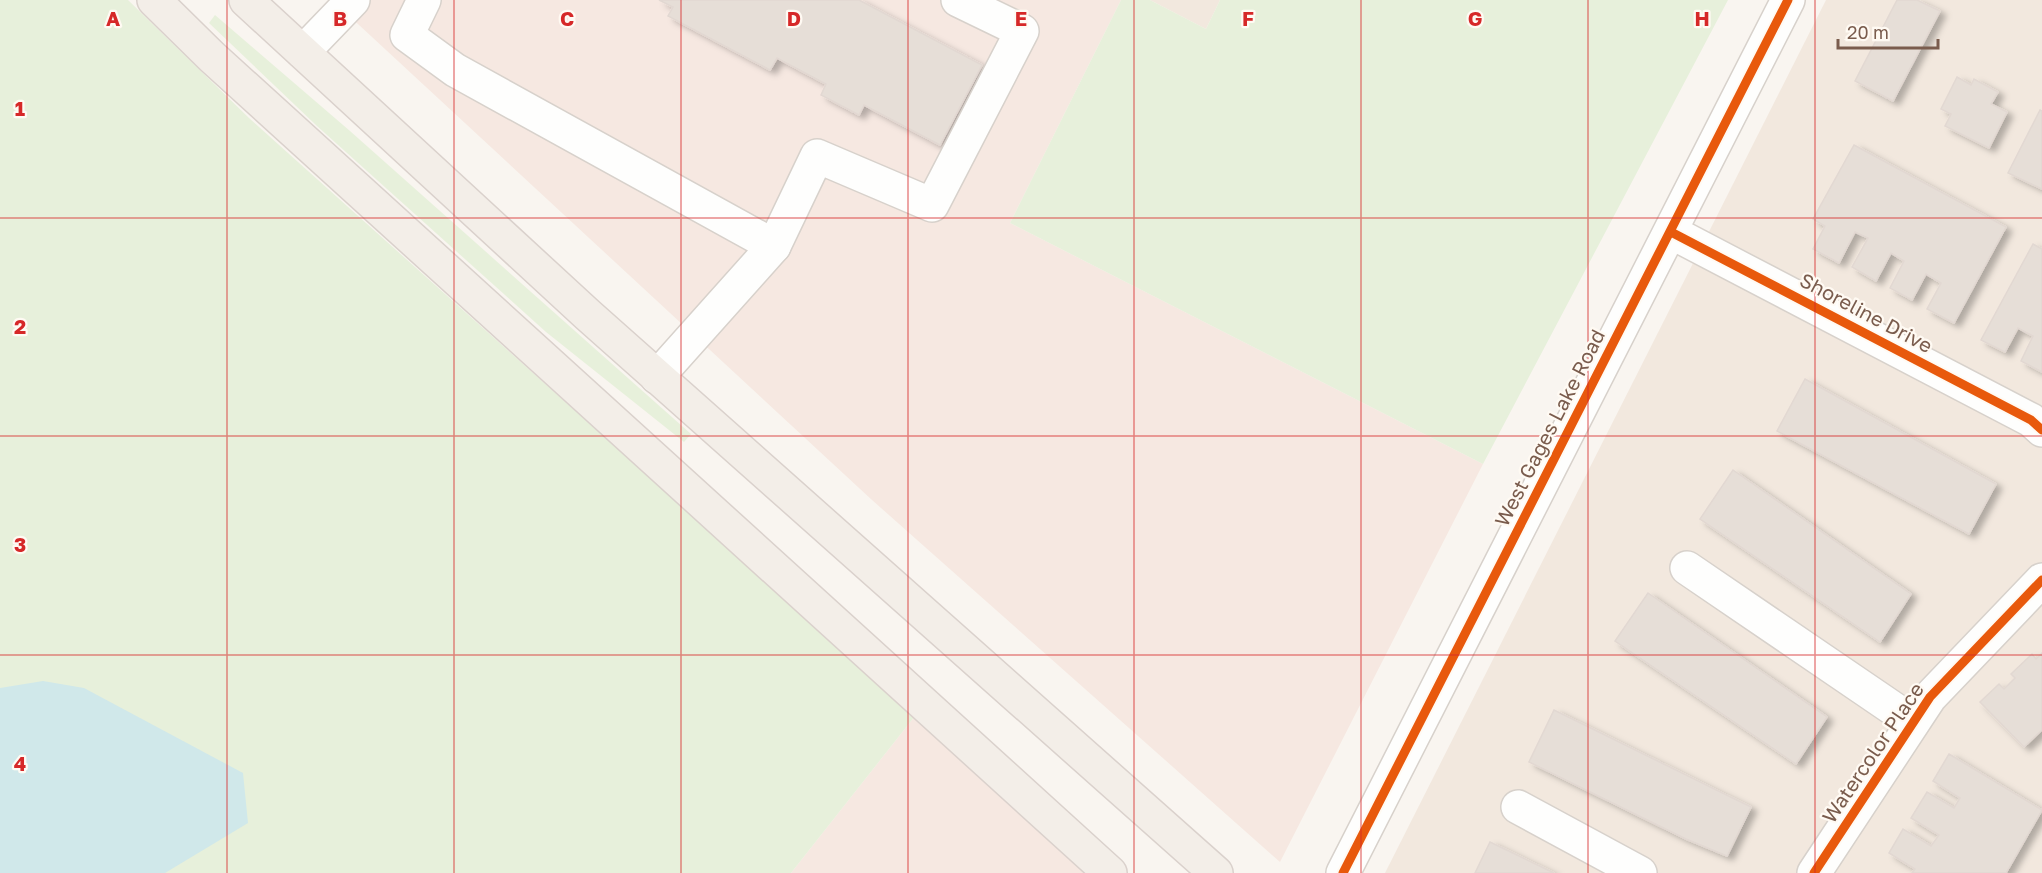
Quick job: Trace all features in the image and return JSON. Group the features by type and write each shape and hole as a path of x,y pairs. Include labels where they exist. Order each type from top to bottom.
{"main road":[{"path":"154,0 221,65 1110,873"},
{"path":"246,0 657,377 1216,873"}],"street":[{"path":"303,52 353,0"},
{"path":"424,0 407,35 455,70 774,246"},
{"path":"657,377 774,246 817,156 932,204 1022,31 958,0"},
{"name":"West Gages Lake Road","path":"1343,873 1788,0"},
{"name":"Shoreline Drive","path":"1671,232 2031,420 2042,430"},
{"name":"Watercolor Place","path":"1687,568 1913,722"},
{"name":"Watercolor Place","path":"1814,873 1930,696 2042,580"},
{"path":"1518,807 1640,873"}],"shaded area":[{"path":"332,0 1121,0 1010,223 1483,464 1280,862 872,500"},
{"path":"1150,0 1220,0 1206,29"},
{"path":"1826,0 2042,0 2042,873 1385,873"},
{"path":"915,716 1093,873 791,873"}],"green space":[{"path":"0,0 128,0 249,118 915,716 791,873 0,873"},
{"path":"1121,0 1150,0 1206,29 1220,0 1728,0 1483,464 1010,223"},
{"path":"215,15 350,131 691,434 684,442 546,332 317,126 209,23"}],"water":[{"path":"43,681 84,688 243,773 248,823 165,873 0,873 0,688"}],"building":[{"path":"659,0 859,0 982,65 940,145 864,105 859,115 821,95 826,84 777,58 770,70 668,16 673,7"},
{"path":"1897,0 1917,0 1940,11 1893,101 1855,81"},
{"path":"1957,77 1971,85 1974,79 1998,92 1991,104 2007,112 1989,148 1945,126 1951,114 1941,109"},
{"path":"2040,110 2042,111 2042,189 2008,173"},
{"path":"1854,145 2006,227 1954,323 1927,309 1941,283 1926,274 1912,300 1890,288 1904,261 1891,253 1876,281 1852,267 1868,238 1855,232 1839,263 1813,249 1825,226 1813,219"},
{"path":"2033,244 2042,249 2042,372 2021,361 2033,336 2018,328 2005,352 1981,340"},
{"path":"1805,379 1996,484 1969,534 1777,431"},
{"path":"1733,470 1911,594 1880,642 1700,519"},
{"path":"1648,593 1827,717 1796,764 1615,641"},
{"path":"2042,653 2042,730 2024,747 1980,702 1999,684 2004,689 2015,678 2011,674 2032,654 2036,659"},
{"path":"1554,710 1751,807 1727,856 1686,839 1529,762"},
{"path":"1949,754 2042,810 2006,873 1912,873 1915,869 1889,853 1903,829 1931,846 1939,835 1911,818 1927,792 1954,808 1960,798 1933,781"},
{"path":"1490,842 1554,873 1475,873"}],"cycle path":[{"path":"1343,873 1788,0"},
{"path":"1671,232 2031,420 2042,430"},
{"path":"1814,873 1930,697 2042,580"}]}
